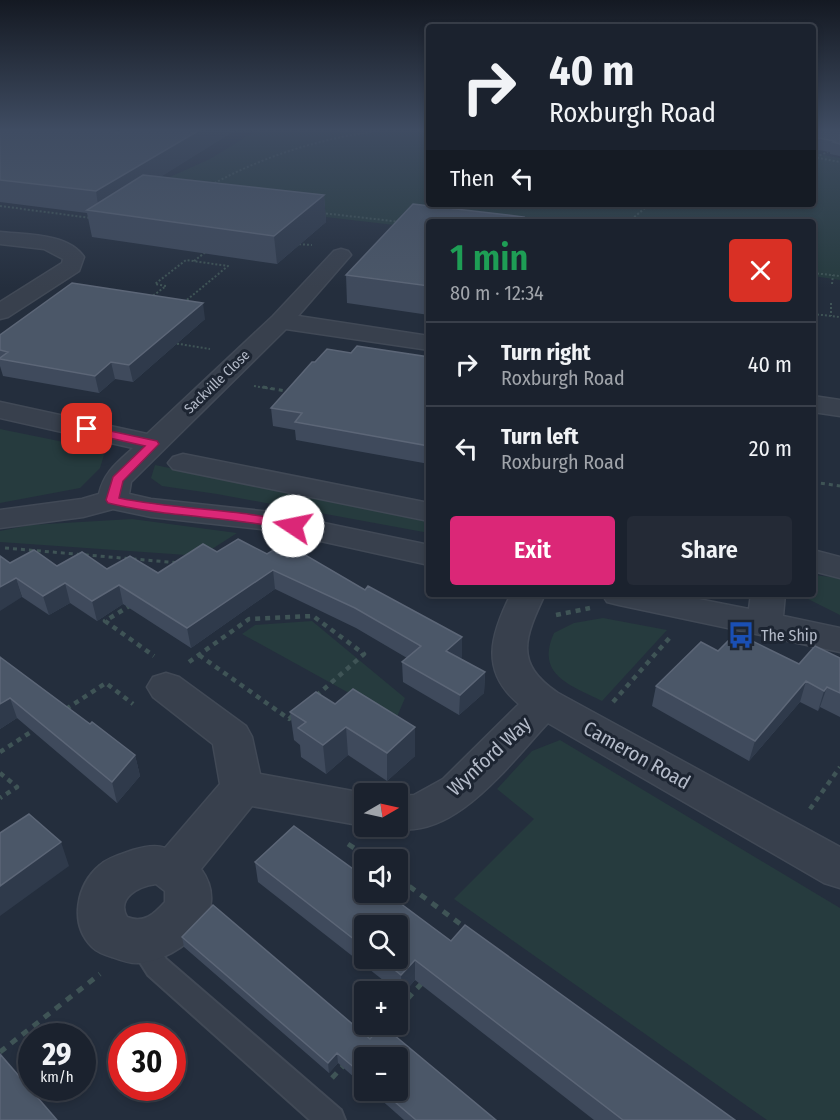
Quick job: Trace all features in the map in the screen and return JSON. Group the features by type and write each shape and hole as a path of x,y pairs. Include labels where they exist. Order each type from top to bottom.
{"street":[{"path":"0,238 50,245 69,251 74,257 71,266 0,312"},
{"name":"Sackville Close","path":"112,500 117,480 280,321 329,260"},
{"path":"280,321 417,339"},
{"path":"816,404 840,408"},
{"path":"0,410 153,444"},
{"path":"183,463 234,461 426,511"},
{"path":"0,519 83,508 112,500 151,508 271,521 426,554"},
{"path":"816,561 840,568"},
{"name":"Cameron Road","path":"527,597 508,641 510,662 523,686 544,703 840,869"},
{"path":"649,597 767,609 840,640"},
{"path":"169,672 232,737 242,789"},
{"name":"Wynford Way","path":"408,813 420,812 458,791 544,703"},
{"path":"242,789 354,825"},
{"path":"174,869 242,789"},
{"path":"160,865 174,869 187,883 190,895 187,909 179,922 167,933 139,942 111,935 104,928 100,916 100,902 112,884 130,870 145,866 160,865"}],"lane":[{"path":"139,942 157,967 332,1120"}],"path":[{"path":"207,187 213,183"},
{"path":"0,206 93,219 90,220"},
{"path":"33,211 40,207"},
{"path":"631,219 646,207"},
{"path":"75,216 81,212"},
{"path":"319,213 409,222"},
{"path":"353,221 358,217"},
{"path":"392,227 398,221"},
{"path":"194,261 210,249"},
{"path":"157,303 146,301 166,286 155,285 186,260 228,266 178,306"},
{"path":"816,273 840,276"},
{"path":"832,284 833,275"},
{"path":"831,303 831,316"},
{"path":"816,314 840,317"},
{"path":"173,343 245,355"},
{"path":"219,380 299,394"},
{"path":"816,482 840,486"},
{"path":"0,548 187,563"},
{"path":"133,604 105,621 169,672 199,655 249,619 312,616 364,654 314,697"},
{"path":"606,711 674,633"},
{"path":"199,655 289,719 297,712"},
{"path":"58,714 106,683"},
{"path":"0,752 39,727"},
{"path":"806,815 840,767"},
{"path":"0,772 17,787 0,798"},
{"path":"408,885 471,932 463,940"},
{"path":"408,998 430,975"},
{"path":"362,1047 373,1035"},
{"path":"310,1101 351,1059"}],"green space":[{"path":"426,183 426,207 816,207 816,183 840,183 840,280 816,276 816,219 426,219 426,229 144,196 154,184"},
{"path":"0,429 98,449 104,455 100,468 80,488 0,503"},
{"path":"155,465 426,520 426,532 162,486 151,478"},
{"path":"132,519 237,533 201,556 0,542 0,531 30,525"},
{"path":"816,575 840,578 840,615 806,598 816,597"},
{"path":"603,618 667,630 602,701 578,690 559,677 552,669 549,647 554,633 574,623"},
{"path":"312,621 405,698 396,719 242,634 255,625"},
{"path":"560,740 840,908 840,1120 767,1120 454,899 534,819 497,789 532,751"}],"building":[{"path":"29,183 109,183 96,191"},
{"path":"130,183 218,183 324,195 274,236 87,210"},
{"path":"413,204 524,217 523,219 426,219 426,286 346,275"},
{"path":"72,283 203,303 129,365 111,362 95,376 0,359 8,352 0,350 0,335"},
{"path":"357,346 426,357 426,445 295,422 302,413 271,408 312,362 315,362 327,349 351,353"},
{"path":"238,539 267,554 285,543 365,590 368,586 462,637 446,651 485,672 460,695 402,662 421,646 355,608 273,570 187,628 119,585 92,601 65,583 43,596 16,578 0,587 0,556 10,563 34,550 57,566 82,552 107,569 130,556 158,573 203,544 217,552"},
{"path":"736,633 799,664 815,646 840,658 840,693 827,687 824,691 806,681 755,741 656,686 701,642 718,651"},
{"path":"0,657 135,755 112,782 10,698 0,704"},
{"path":"353,689 415,727 387,753 346,727 323,745 298,728 306,722 290,712 316,692 335,704"},
{"path":"29,814 61,842 0,886 0,833"},
{"path":"294,826 354,870 354,903 400,903 451,941 465,925 735,1120 623,1120 415,960 408,968 408,915 354,915 354,939 255,862"},
{"path":"213,905 354,1025 354,1035 365,1035 370,1039 373,1035 394,1035 496,1120 416,1120 394,1101 408,1101 408,1047 354,1047 354,1067 337,1053 328,1063 182,937"},
{"path":"394,969 407,969 401,975"},
{"path":"0,1054 18,1075 18,1101 41,1101 57,1120 0,1120"}],"place":[{"name":"The Ship","path":"741,635"}],"route":[{"path":"87,429 153,444 117,480 112,500 151,508 271,521 293,526"}]}
